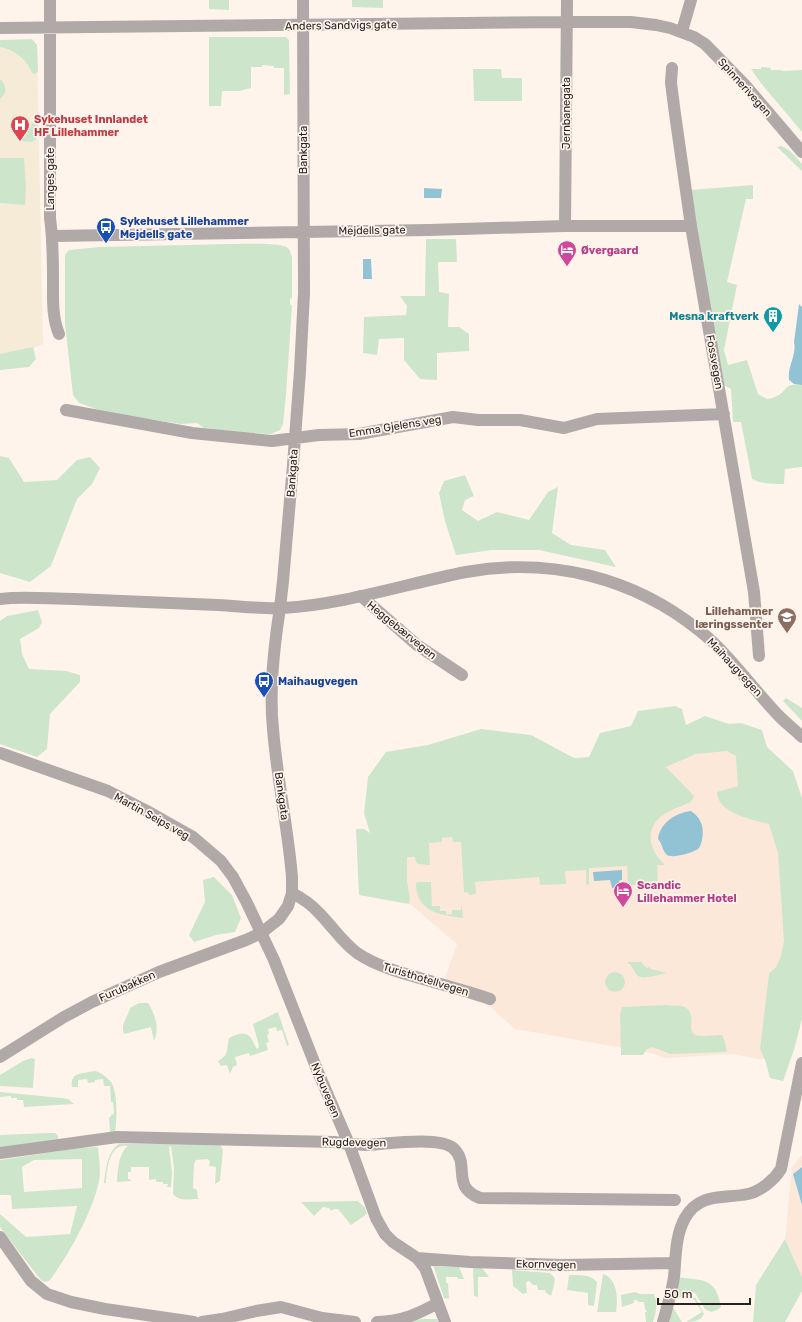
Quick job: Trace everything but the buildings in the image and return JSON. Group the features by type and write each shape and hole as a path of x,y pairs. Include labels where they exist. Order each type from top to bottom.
{"street":[{"name":"Langes gate","path":"50,0 50,218 52,236 53,304 55,323 59,334"},
{"name":"Bankgata","path":"262,933 279,919 288,906 292,893 291,862 272,728 272,688 295,439 304,293 302,0"},
{"name":"Jernbanegata","path":"566,226 567,0"},
{"path":"682,32 689,10 690,0"},
{"name":"Anders Sandvigs gate","path":"0,28 631,22 656,25 682,32"},
{"name":"Spinnerivegen","path":"682,32 705,44 745,85 802,152"},
{"name":"Fossvegen","path":"672,68 671,83 691,226 754,592 759,656"},
{"name":"Mejdells gate","path":"52,236 436,230 566,226 691,226"},
{"name":"Emma Gjelens veg","path":"66,410 215,436 272,441 319,436 359,434 453,417 478,420 520,420 564,428 596,419 724,414"},
{"name":"Maihaugvegen","path":"0,599 122,600 280,608 329,603 466,572 526,567 555,569 610,581 636,591 669,608 701,632 728,658 780,717 802,737"},
{"name":"Heggebærvegen","path":"361,596 417,645 462,675"},
{"name":"Martin Seips veg","path":"0,753 108,791 193,837 220,861 233,878 262,933"},
{"name":"Turisthotellvegen","path":"292,893 307,902 319,912 337,935 362,956 382,966 404,974 490,999"},
{"name":"Furubakken","path":"0,1057 64,1017 99,999 159,972 262,933"},
{"name":"Nybuvegen","path":"262,933 349,1144 376,1218 385,1234 393,1242 417,1258 425,1268 445,1322"},
{"path":"663,1322 674,1278 680,1229 692,1208 708,1199 748,1194 760,1189 775,1178 781,1169 802,1063"},
{"name":"Rugdevegen","path":"0,1153 117,1137 334,1142 367,1145 399,1142 438,1142 451,1147 457,1152 460,1159 462,1182 465,1188 474,1196 480,1198 675,1200"},
{"path":"0,1237 31,1281 47,1294 70,1302 105,1309 194,1322"},
{"name":"Ekornvegen","path":"417,1258 562,1266 675,1263"},
{"path":"377,1322 392,1321 412,1316 438,1303"},
{"path":"202,1322 281,1307 322,1318 355,1322"}],"shaded area":[{"name":"Sykehuset Innlandet HF Lillehammer","path":"0,40 37,45 43,344 0,362"},
{"path":"732,742 802,846 778,1058 759,1059 733,1054 666,1058 651,1053 515,1029 466,985 445,978 457,944 403,898 364,837"},
{"path":"802,1155 802,1277 785,1239 792,1167"}],"green space":[{"path":"209,0 229,0 229,10 209,9"},
{"path":"352,0 383,0 383,8 352,7"},
{"path":"209,37 286,37 289,40 290,94 284,95 284,68 274,68 274,66 262,65 262,67 251,67 251,88 239,91 222,91 221,106 209,106"},
{"path":"32,39 37,45 38,71 35,74 32,73 24,60 19,56 10,50 0,47 0,40"},
{"path":"761,67 782,71 802,70 802,132 751,69 761,69"},
{"path":"473,69 501,69 502,78 522,78 522,101 474,101"},
{"path":"0,79 5,86 5,92 0,99"},
{"path":"38,112 38,135 36,139 32,142 21,141 27,134"},
{"path":"781,146 790,151 802,164 802,171 777,147"},
{"path":"0,158 24,158 26,187 25,205 0,203"},
{"path":"753,185 753,199 746,199 727,282 737,285 724,350 728,365 747,360 758,394 767,399 781,394 788,386 802,385 802,467 785,469 784,484 764,483 752,479 741,422 733,422 731,389 724,385 690,190"},
{"path":"426,239 456,239 457,262 438,262 439,292 449,294 448,327 459,327 469,334 469,351 437,353 437,380 420,379 404,360 404,338 379,339 377,355 363,353 364,317 406,315 407,306 400,296 425,296"},
{"path":"251,244 284,246 289,249 292,257 292,298 290,299 290,304 292,306 286,394 283,424 280,430 271,434 204,428 197,423 181,424 108,413 79,403 73,395 65,324 65,255 69,250 100,247"},
{"path":"33,347 36,359 29,367 0,370 0,354"},
{"path":"0,456 9,458 24,482 57,480 77,460 90,457 100,468 92,484 77,499 51,566 30,582 0,573"},
{"path":"465,475 474,496 465,500 462,510 478,521 497,512 529,520 548,492 558,487 552,533 571,545 605,550 616,567 539,550 492,550 456,555 445,521 439,493 444,481"},
{"path":"38,610 42,622 39,628 20,639 22,654 29,669 66,671 80,675 80,682 50,714 47,749 37,757 0,744 0,621 7,616"},
{"path":"786,698 802,708 802,721 783,701"},
{"path":"675,706 682,709 686,725 705,716 729,724 741,723 762,730 767,747 793,771 802,798 802,1019 794,1050 783,1081 770,1078 760,1049 769,974 776,967 781,956 784,941 778,853 769,824 746,818 729,810 719,799 717,792 738,786 736,756 727,751 696,754 666,767 694,796 691,802 675,808 662,816 652,828 651,843 658,858 665,865 657,865 658,883 628,885 627,866 589,868 589,884 586,885 586,870 565,871 566,884 540,885 539,877 475,882 476,894 470,895 467,892 464,892 461,842 453,842 452,837 442,838 442,842 429,843 430,865 418,864 415,857 407,857 407,882 410,898 409,904 359,895 356,829 364,829 370,833 364,813 368,777 386,752 428,745 481,729 531,735 574,758 589,757 600,733 631,726 638,711"},
{"path":"214,877 232,895 241,918 235,932 216,935 194,942 189,935 205,902 203,880"},
{"path":"431,882 432,906 440,906 440,911 446,911 446,915 431,910 425,906 417,893 416,883"},
{"path":"461,905 463,918 446,915 452,914 452,910 461,910"},
{"path":"627,962 642,962 647,968 649,967 651,969 667,973 639,977"},
{"path":"615,972 622,975 625,982 622,989 615,992 608,989 605,982 608,975"},
{"path":"139,1003 148,1003 153,1012 157,1026 154,1041 151,1027 124,1034 123,1027 130,1008"},
{"path":"666,1005 682,1006 690,1012 691,1030 696,1035 722,1035 727,1052 671,1054 652,1047 646,1050 643,1055 621,1055 620,1015 622,1007"},
{"path":"278,1012 289,1045 287,1046 282,1030 277,1031 276,1027 268,1029 269,1034 267,1035 269,1042 266,1043 268,1050 250,1056 249,1053 235,1057 237,1065 233,1067 230,1074 227,1065 221,1066 218,1061 226,1054 229,1038 234,1035 243,1033 246,1034 258,1049 259,1046 253,1024"},
{"path":"32,1058 35,1059 33,1088 0,1086 0,1075 23,1061"},
{"path":"96,1071 111,1082 115,1092 115,1132 110,1133 109,1117 114,1114 113,1102 111,1102 110,1086 104,1086 103,1079 88,1083 87,1079 78,1080 78,1087 72,1087 73,1078 75,1076"},
{"path":"0,1092 62,1098 68,1099 74,1104 24,1107 23,1100 11,1098 11,1096 0,1097"},
{"path":"55,1133 58,1136 58,1139 0,1148 0,1135"},
{"path":"119,1144 220,1144 223,1150 220,1181 215,1184 216,1167 209,1166 210,1161 207,1159 196,1160 194,1164 193,1188 197,1190 198,1199 184,1200 176,1197 173,1194 174,1168 171,1146 169,1147 172,1172 171,1187 167,1187 168,1184 163,1184 163,1182 156,1182 156,1179 149,1180 149,1167 131,1167 131,1172 128,1172 128,1179 131,1181 117,1182 120,1158 128,1146 122,1146 113,1153 110,1158 106,1183 104,1183 106,1167 110,1156 115,1147"},
{"path":"98,1147 100,1177 96,1193 86,1219 72,1247 49,1281 44,1282 40,1279 0,1227 0,1214 26,1237 70,1234 77,1206 12,1209 11,1195 0,1195 0,1160 78,1148","holes":["82,1159 82,1188 24,1192 22,1167 34,1160"]},
{"path":"358,1201 365,1208 367,1214 351,1225 338,1209 331,1211 329,1208 323,1207 314,1216 301,1202"},
{"path":"785,1239 802,1277 802,1291 785,1322 753,1322 756,1285"},
{"path":"433,1265 459,1267 464,1279 458,1279 457,1277 446,1277 449,1299 444,1298"},
{"path":"473,1268 482,1268 489,1277 478,1277 478,1297 474,1296"},
{"path":"512,1270 550,1273 555,1278 551,1296 546,1293 545,1290 538,1290 537,1285 533,1285 529,1281 526,1282 527,1293 523,1294 513,1286"},
{"path":"603,1274 612,1280 616,1290 616,1312 597,1312"},
{"path":"569,1275 588,1276 597,1282 594,1306 588,1305 588,1293 567,1290"},
{"path":"678,1277 702,1280 712,1285 719,1297 721,1307 711,1312 705,1309 695,1293 691,1292 674,1300"},
{"path":"635,1292 640,1294 654,1294 656,1308 653,1322 646,1322 645,1312 647,1312 644,1302 634,1300 634,1303 622,1307 621,1295"},
{"path":"695,1297 704,1314 699,1320 686,1322 702,1312 693,1298"},
{"path":"672,1306 682,1322 669,1322"},
{"path":"437,1319 438,1322 400,1322"}],"water":[{"path":"424,188 442,189 441,198 424,198"},
{"path":"363,259 371,259 372,279 363,279"},
{"path":"799,304 802,307 802,385 794,384 789,380 789,370 795,347 794,342"},
{"path":"691,811 698,817 702,826 703,832 699,848 684,854 674,856 667,855 658,839 659,833 669,820 679,814"},
{"path":"622,870 622,880 620,880 617,888 612,888 610,880 594,881 593,872"},
{"path":"802,1167 802,1205 793,1174"}],"place":[{"name":"Sykehuset Innlandet HF Lillehammer","path":"20,142"},
{"name":"Sykehuset Lillehammer Mejdells gate","path":"106,244"},
{"name":"Øvergaard","path":"567,267"},
{"name":"Mesna kraftverk","path":"773,333"},
{"name":"Lillehammer læringssenter","path":"787,634"},
{"name":"Maihaugvegen","path":"264,698"},
{"name":"Scandic Lillehammer Hotel","path":"623,908"}]}
